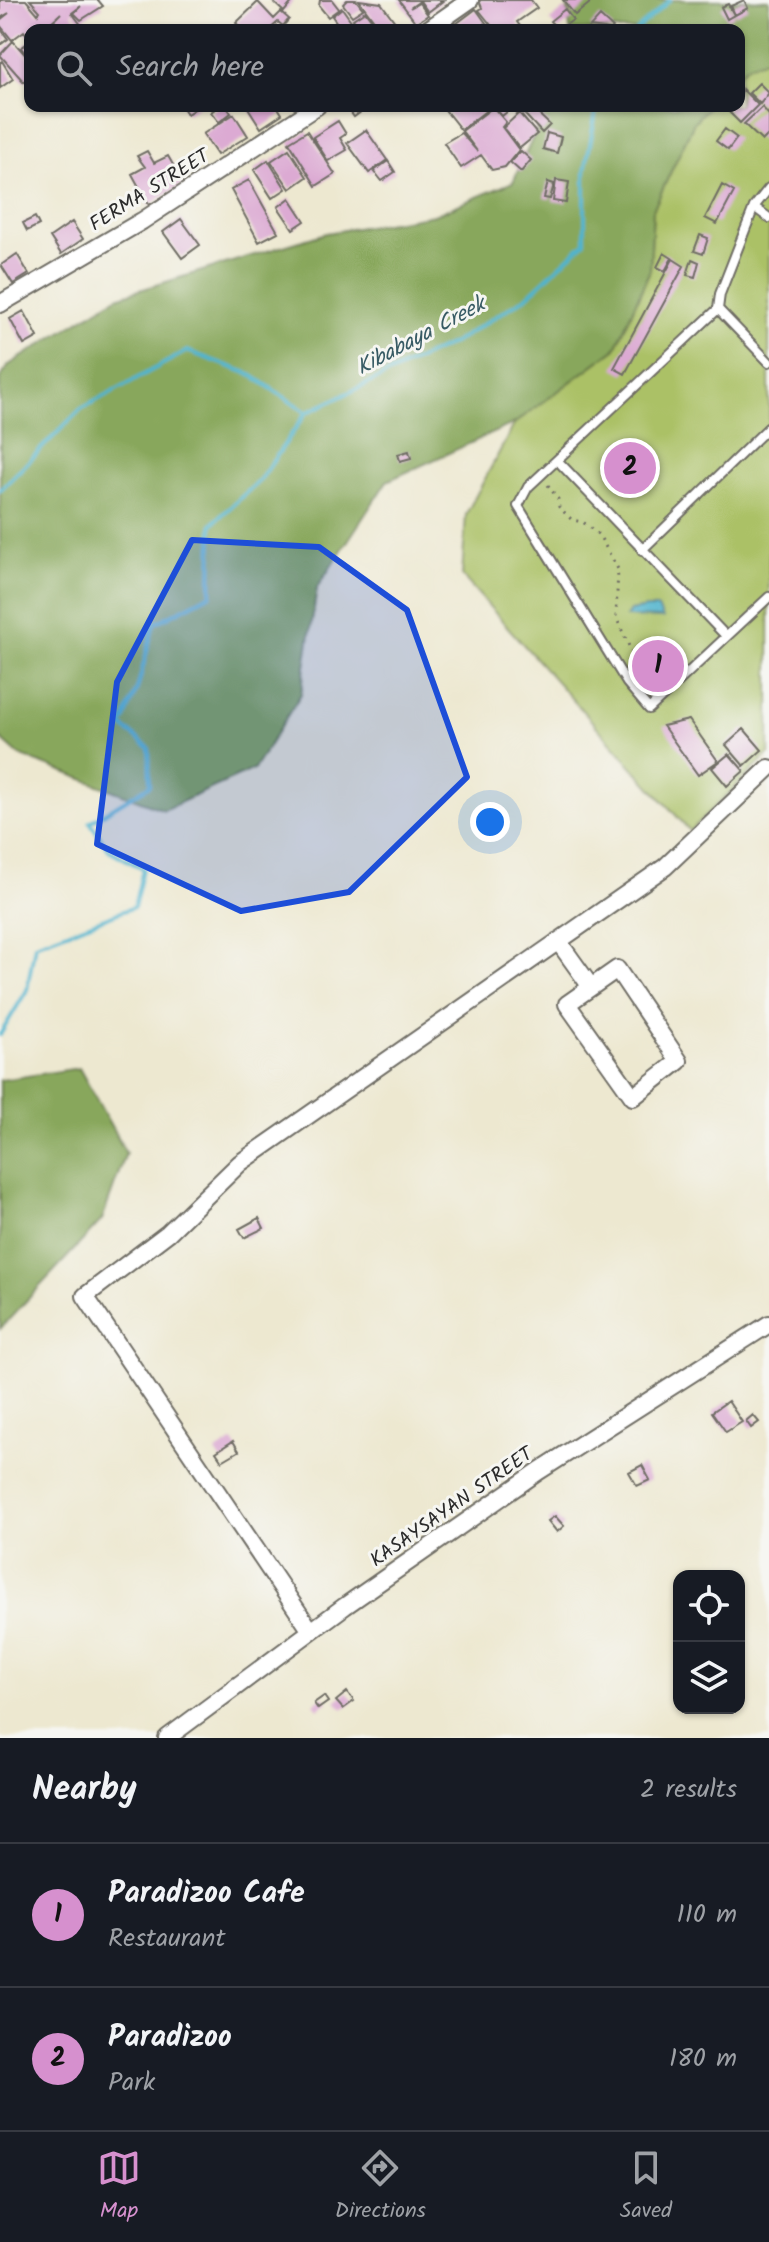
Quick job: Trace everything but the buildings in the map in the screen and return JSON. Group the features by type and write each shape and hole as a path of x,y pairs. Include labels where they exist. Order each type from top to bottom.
{"street":[{"path":"436,24 470,0"},
{"name":"FERMA STREET","path":"0,304 142,221 308,112"},
{"path":"311,1631 85,1296 168,1233 240,1163 665,867 769,768"},
{"path":"558,941 591,987"},
{"path":"617,969 679,1061 633,1097 567,1004 591,987 617,969"},
{"name":"KASAYSAYAN STREET","path":"167,1738 311,1631 539,1471 769,1324"}],"lane":[{"path":"769,188 754,207 720,294 718,309 528,487 518,506 627,683 649,709 769,597"},
{"path":"754,207 769,218"},
{"path":"718,309 769,362"},
{"path":"642,550 769,427"},
{"path":"557,460 726,636"}],"path":[{"path":"539,477 553,490 559,507 572,520 583,522 599,535 618,569 616,617 637,664"}],"highlighted area":[{"path":"192,540 319,547 407,610 467,777 349,892 241,911 97,844 117,682"}],"green space":[{"path":"567,0 769,0 769,58 745,67 745,24 569,24"},
{"path":"769,58 769,754 690,831 462,576 466,514 515,423 616,348 650,270 653,210 694,122 703,112 745,112 746,66"},
{"path":"544,112 703,112 694,122 653,210 650,270 616,348 515,423 387,481 317,588 301,694 254,769 164,810 19,755 0,738 0,379 9,365 117,297 326,233 434,215 513,182"},
{"path":"79,1068 126,1153 102,1220 0,1329 0,1080"}],"water":[{"path":"658,608 663,618 626,617 630,611"}],"waterway":[{"name":"Kibabaya Creek","path":"644,24 670,0"},
{"name":"Kibabaya Creek","path":"0,1035 27,990 35,944 134,907 143,869 109,850 90,822 150,785 149,748 122,726 138,686 154,624 211,594 212,524 260,480 306,413 455,342 525,298 585,242 585,172 596,112"},
{"name":"Kibabaya Creek","path":"0,490 81,409 187,351 250,374 306,412"}],"place":[{"name":"Paradizoo","path":"630,468"},
{"name":"Paradizoo Cafe","path":"658,666"}]}
